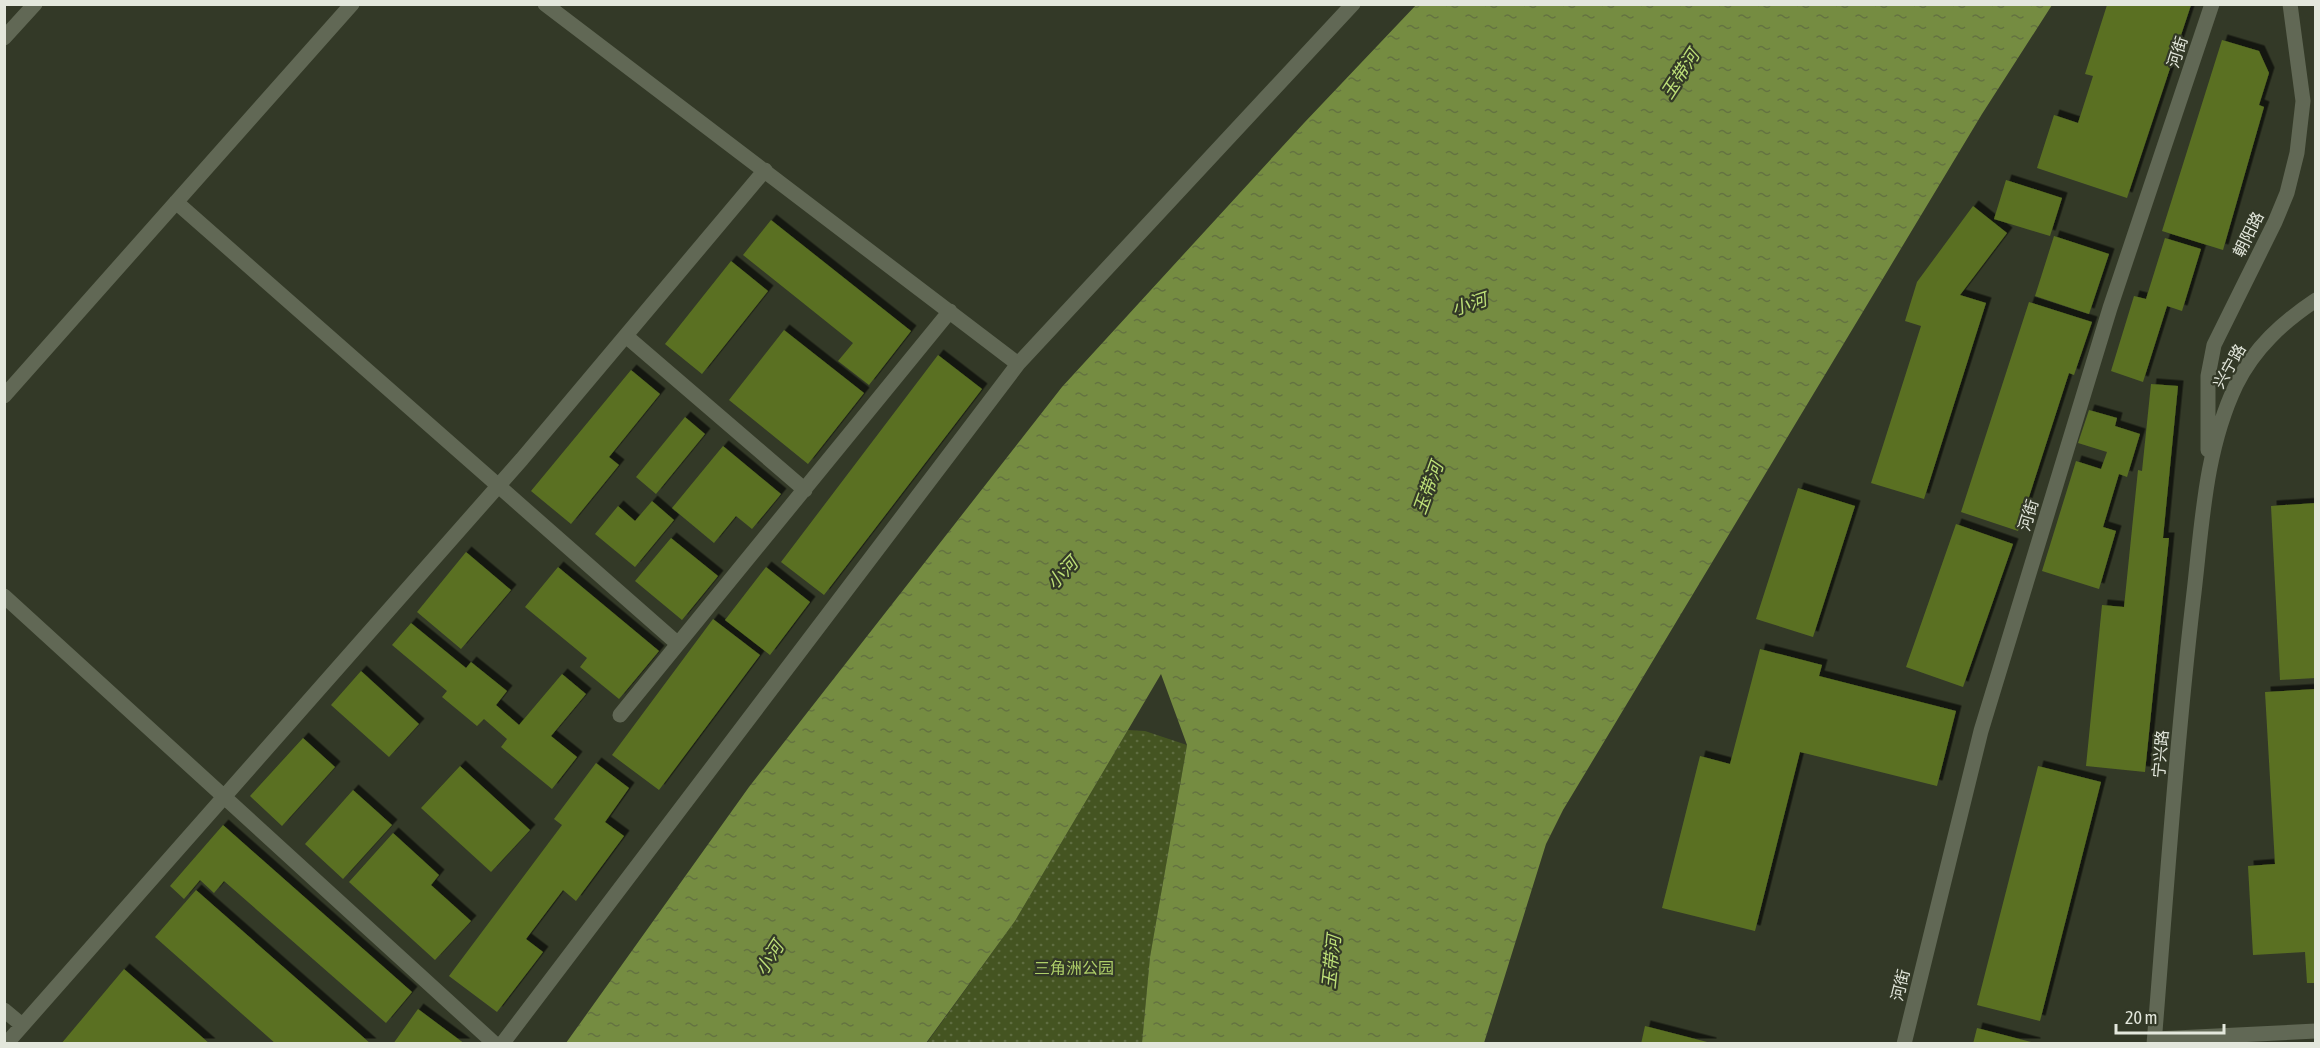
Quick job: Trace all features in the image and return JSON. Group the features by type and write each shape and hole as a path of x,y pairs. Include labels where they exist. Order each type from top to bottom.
{"street":[{"path":"4,38 35,4"},
{"path":"4,396 352,4"},
{"path":"545,4 1018,364"},
{"path":"502,1044 1018,364 1353,4"},
{"name":"河街","path":"1904,1044 1981,731 2110,308 2212,4"},
{"name":"朝阳路","path":"2208,474 2208,376 2214,345 2275,222 2287,193 2297,153 2302,101 2290,4"},
{"path":"6,1044 498,485 765,170"},
{"path":"176,202 678,644"},
{"name":"兴宁路","path":"2208,474 2214,442 2237,382 2254,355 2276,330 2316,300"},
{"path":"620,715 950,311"},
{"path":"626,336 804,490"},
{"name":"宁兴路","path":"2154,1041 2176,771 2208,474"},
{"path":"4,596 495,1044"},
{"path":"4,1010 22,1025"},
{"path":"2154,1041 2316,1031"}],"green space":[{"name":"三角洲公园","path":"1128,730 1145,731 1187,745 1150,957 1142,1043 926,1044 1015,921"}],"water":[{"path":"1417,4 2052,5 1982,114 1563,810 1546,844 1484,1043 1142,1043 1150,957 1187,745 1161,674 1015,921 926,1043 566,1043 749,787 1062,387 1304,123"}],"building":[{"path":"2107,5 2191,5 2127,198 2037,168 2054,115 2078,123 2093,76 2085,74"},
{"path":"2222,40 2259,51 2269,73 2259,105 2264,107 2223,250 2162,231"},
{"path":"2006,180 2062,198 2050,236 1994,219"},
{"path":"1973,206 2007,233 1960,295 1986,303 1924,499 1871,483 1921,326 1905,321 1917,282"},
{"path":"771,220 911,331 869,385 838,361 853,343 743,255"},
{"path":"2054,236 2109,254 2089,314 2035,296"},
{"path":"2165,238 2201,249 2182,311 2167,306 2143,382 2111,371 2134,296 2146,299"},
{"path":"731,261 768,291 702,374 665,344"},
{"path":"2029,302 2092,322 2074,375 2069,373 2018,531 1961,512"},
{"path":"784,330 864,393 808,464 729,400"},
{"path":"938,355 982,389 824,595 781,562"},
{"path":"631,370 660,394 609,457 619,465 571,524 531,491"},
{"path":"2151,384 2178,386 2163,538 2169,538 2145,772 2086,766 2102,605 2124,607 2138,470 2142,471"},
{"path":"2089,410 2117,418 2115,426 2140,434 2127,477 2119,474 2103,527 2116,531 2099,589 2042,571 2076,461 2101,469 2107,452 2078,443"},
{"path":"685,417 705,434 656,494 636,477"},
{"path":"723,446 781,494 752,529 736,516 714,543 672,508"},
{"path":"1798,488 1855,506 1813,637 1756,619"},
{"path":"652,501 674,520 635,567 595,534 618,506 635,521"},
{"path":"2316,503 2316,678 2280,680 2271,506"},
{"path":"1956,524 2013,544 1963,687 1906,667"},
{"path":"671,538 718,576 682,620 635,581"},
{"path":"466,552 511,590 461,649 417,612"},
{"path":"558,567 659,651 619,699 580,667 587,658 525,607"},
{"path":"766,567 810,602 770,655 725,620"},
{"path":"713,619 760,655 659,790 612,755"},
{"path":"411,623 466,668 471,662 507,691 496,705 519,725 562,674 586,694 551,736 577,757 552,789 501,747 507,739 484,719 477,726 442,697 447,691 392,645"},
{"path":"1760,649 1822,665 1819,676 1956,711 1937,786 1800,752 1755,931 1662,908 1700,756 1730,764"},
{"path":"361,671 419,724 389,757 331,705"},
{"path":"2316,689 2316,983 2307,983 2305,952 2253,955 2248,866 2275,864 2265,692"},
{"path":"303,738 335,767 282,826 250,796"},
{"path":"596,763 629,788 605,822 624,836 576,901 563,890 526,939 543,952 497,1012 449,976 562,825 554,819"},
{"path":"460,766 530,830 491,872 421,808"},
{"path":"2038,766 2101,782 2040,1021 1977,1005"},
{"path":"353,790 392,825 343,879 305,844"},
{"path":"223,825 412,992 386,1023 224,881 214,893 200,880 184,899 170,886"},
{"path":"393,833 439,875 431,885 471,921 435,960 349,882"},
{"path":"196,890 371,1044 276,1044 155,937"},
{"path":"124,969 210,1044 61,1044"},
{"path":"418,1009 465,1044 393,1044"},
{"path":"1645,1026 1711,1043 1711,1044 1641,1044"},
{"path":"1977,1028 2035,1043 2035,1044 1973,1044"}],"water label":[{"name":"玉带河","path":"1680,74"},
{"name":"小河","path":"1469,304"},
{"name":"玉带河","path":"1428,488"},
{"name":"小河","path":"1062,573"},
{"name":"小河","path":"769,958"},
{"name":"玉带河","path":"1331,962"}]}
